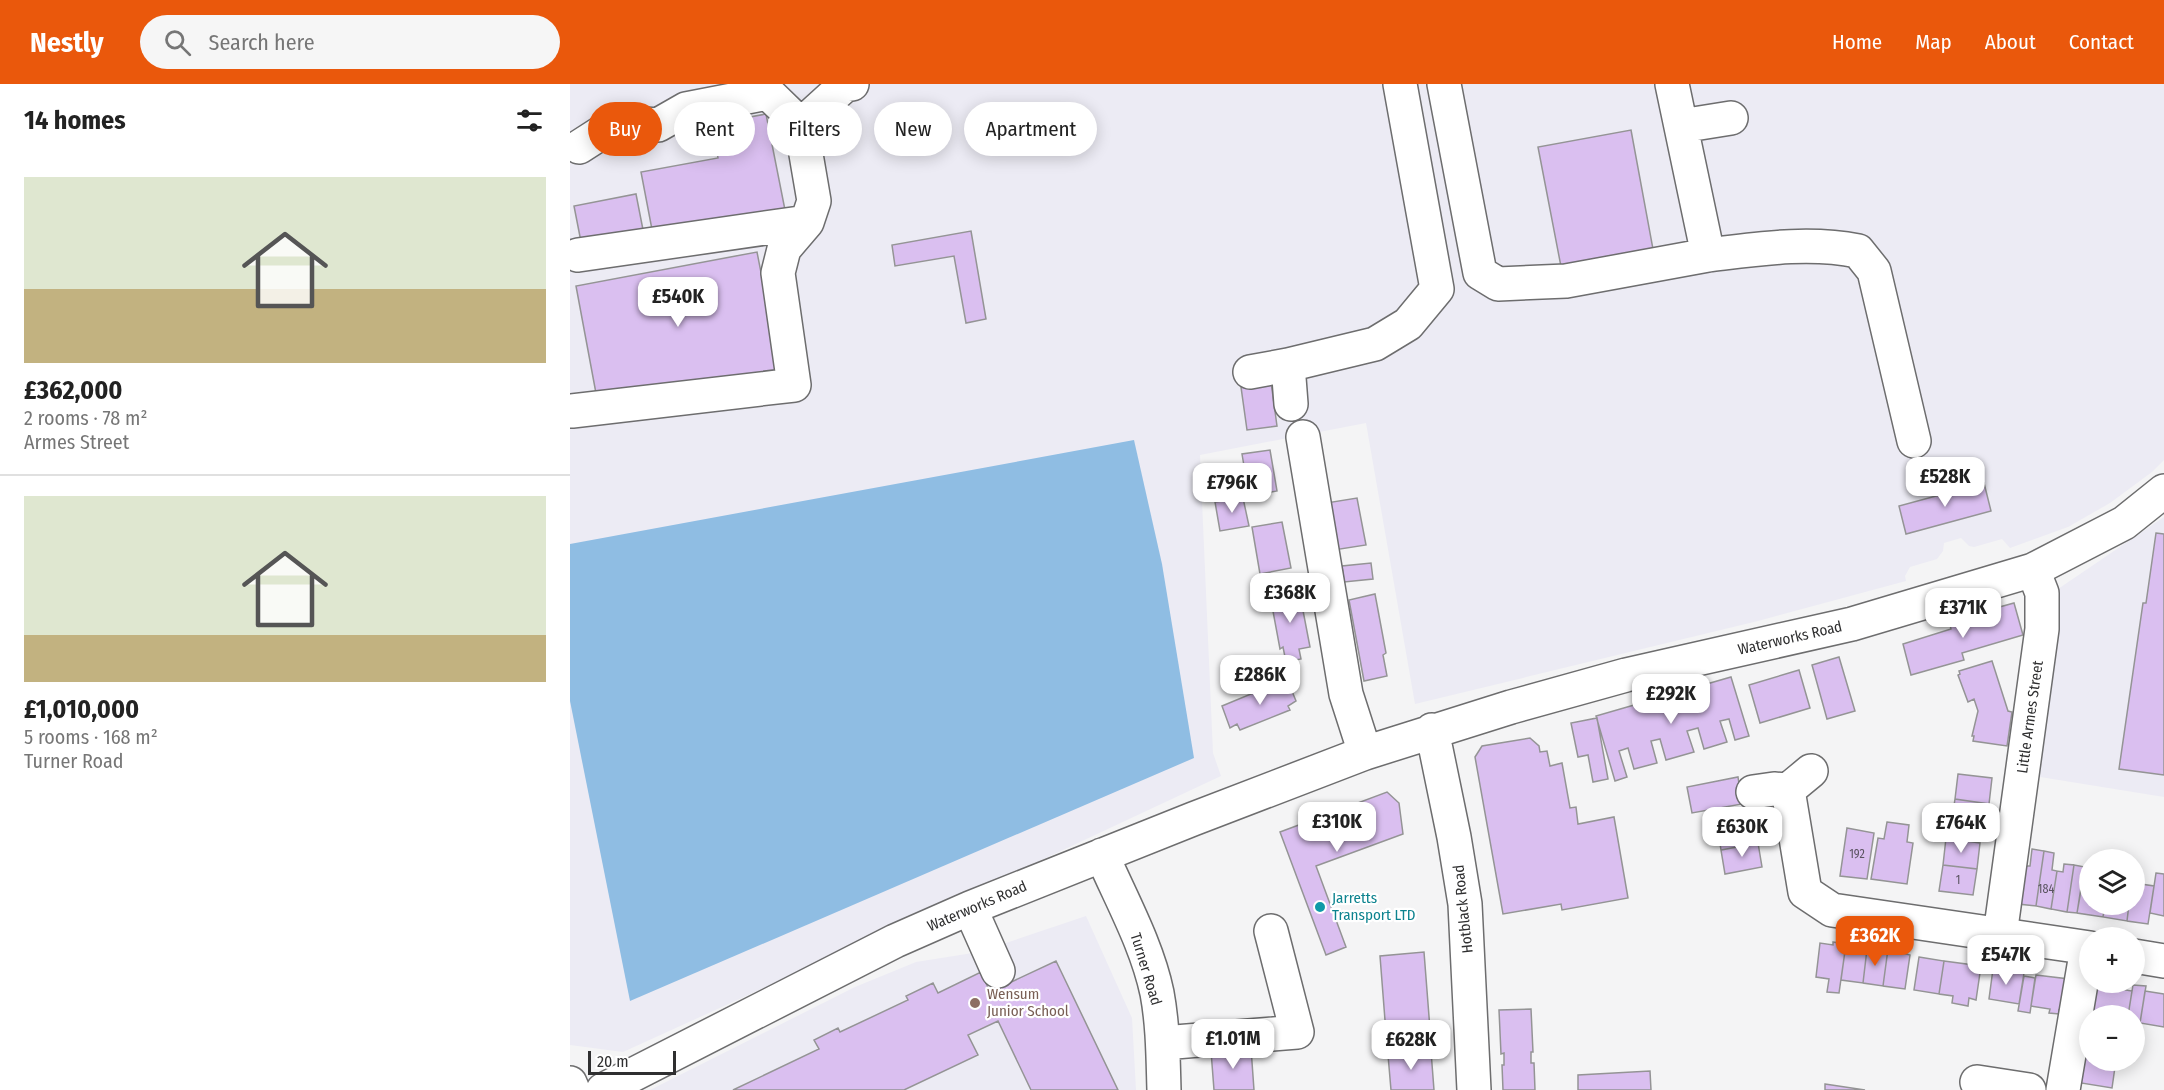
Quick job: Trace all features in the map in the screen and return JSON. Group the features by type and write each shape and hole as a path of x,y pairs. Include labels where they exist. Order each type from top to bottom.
{"street":[{"path":"826,102 845,85 852,84"},
{"path":"1250,372 1375,344 1408,324 1437,289 1400,84"},
{"path":"1444,84 1480,273 1498,284 1566,281 1708,255 1775,248 1831,246 1858,251 1874,271 1914,441"},
{"path":"1672,84 1708,255"},
{"path":"573,149 618,122 658,125 686,109 768,93 777,102"},
{"path":"1682,126 1731,118"},
{"path":"572,411 794,385 778,273 784,249 807,222 814,201 806,156"},
{"path":"578,255 807,222"},
{"path":"1288,365 1291,404"},
{"path":"1303,437 1346,694 1365,753"},
{"name":"Waterworks Road","path":"603,1090 843,967 970,908 1365,753 1432,730 1626,675 1852,624 2033,570 2124,523 2164,491"},
{"name":"Little Armes Street","path":"2000,935 2042,629 2042,593 2033,570"},
{"name":"Hotblack Road","path":"1432,730 1448,802 1465,904 1474,1090"},
{"path":"1753,792 1774,789 1799,781 1805,892 1832,909 2079,947"},
{"name":"Turner Road","path":"1102,855 1146,957 1157,992 1163,1043 1164,1090"},
{"path":"970,908 998,971"},
{"path":"1163,1043 1297,1032 1271,931"},
{"path":"2145,958 2164,961"},
{"path":"2063,1090 2080,993"},
{"path":"1977,1082 2028,1090"},
{"path":"570,1083 573,1090"}],"shaded area":[{"path":"570,84 2164,84 2164,460 2152,472 2110,503 2068,527 2010,548 2002,539 1974,547 1969,546 1961,538 1944,543 1943,551 1937,559 1910,567 1905,576 1906,581 1758,621 1415,704 1366,423 1200,455 1213,753 1221,776 922,916 623,1052 570,1045"},
{"path":"2164,517 2164,797 2034,776 2058,589"},
{"name":"Wensum Junior School","path":"1086,916 1132,1018 1136,1090 650,1090 855,987 916,962 979,952"}],"water":[{"path":"1134,440 1162,564 1194,758 630,1001 570,701 570,544"}],"building":[{"path":"766,114 767,156 774,156 786,215 654,240 641,172 718,158 718,156 755,156 755,116"},
{"path":"1631,130 1655,260 1563,277 1538,147"},
{"path":"636,194 645,240 583,252 574,206"},
{"path":"971,231 986,319 966,323 954,256 895,266 892,245"},
{"path":"757,252 780,370 598,404 576,286"},
{"path":"1271,382 1277,426 1247,430 1241,387"},
{"path":"1270,450 1277,491 1249,496 1242,454"},
{"path":"1984,483 1991,511 1906,534 1899,506"},
{"path":"1243,498 1249,526 1220,531 1215,502"},
{"path":"1357,498 1366,545 1334,550 1326,503"},
{"path":"1282,522 1291,568 1260,574 1252,527"},
{"path":"2156,533 2164,534 2164,775 2119,769 2143,603 2146,603"},
{"path":"1371,563 1373,579 1344,582 1342,566"},
{"path":"1289,586 1291,597 1300,595 1310,647 1299,649 1301,659 1286,662 1283,647 1280,649 1272,606 1275,605 1273,590"},
{"path":"1375,594 1386,653 1383,655 1387,676 1364,681 1349,600"},
{"path":"2014,603 2023,635 1962,653 1964,660 1911,675 1903,644 1951,629 1949,621"},
{"path":"1839,657 1855,711 1827,719 1812,665"},
{"path":"1992,661 2008,711 2012,712 2007,746 1973,741 1974,736 1972,736 1978,711 1974,699 1968,702 1958,675 1959,671"},
{"path":"1799,670 1810,708 1760,723 1749,685"},
{"path":"1731,677 1749,736 1735,740 1729,719 1720,721 1727,742 1704,749 1698,728 1687,731 1694,752 1666,760 1660,739 1651,741 1657,763 1634,769 1628,748 1619,751 1627,777 1615,781 1596,716"},
{"path":"1287,679 1296,701 1288,706 1290,710 1240,730 1237,724 1230,728 1222,706"},
{"path":"1597,718 1608,779 1593,782 1588,755 1578,757 1571,723"},
{"path":"1530,738 1539,746 1540,752 1547,751 1550,766 1562,763 1570,808 1576,807 1578,824 1614,817 1628,898 1562,910 1561,904 1503,914 1475,757 1482,746"},
{"path":"1958,774 1992,778 1989,804 1955,799"},
{"path":"1738,777 1742,804 1692,813 1687,787"},
{"name":"Jarretts Transport LTD","path":"1387,792 1399,803 1403,834 1316,866 1346,947 1326,955 1280,832"},
{"path":"1955,799 1989,804 1986,829 1951,825"},
{"path":"1753,818 1758,843 1721,850 1717,825"},
{"path":"1887,822 1909,825 1907,842 1913,843 1907,884 1871,879 1878,838 1884,839"},
{"path":"1847,828 1874,833 1867,879 1840,876"},
{"path":"1946,838 1980,843 1977,869 1943,865"},
{"path":"1758,843 1762,867 1725,874 1721,850"},
{"path":"2032,849 2044,851 2036,906 2018,904 2024,866 2030,866"},
{"path":"2044,851 2054,853 2052,870 2057,871 2051,909 2036,906"},
{"path":"2064,864 2074,865 2067,912 2051,909 2057,871 2063,872"},
{"path":"1943,865 1977,869 1973,895 1939,891"},
{"path":"2074,865 2079,866 2077,913 2067,912"},
{"path":"2156,873 2164,874 2164,916 2150,913"},
{"path":"2145,885 2154,886 2148,924 2127,921 2128,915 2145,915"},
{"path":"2103,915 2128,915 2127,921 2103,917"},
{"path":"1833,942 1846,944 1839,993 1827,992 1829,979 1816,977 1820,943 1833,945"},
{"path":"1846,944 1867,949 1863,983 1841,980"},
{"path":"1876,948 1888,949 1883,986 1863,983 1867,949 1875,951"},
{"path":"1888,949 1910,955 1905,989 1883,986"},
{"path":"1424,952 1430,1029 1386,1033 1380,956"},
{"path":"1919,957 1944,961 1939,994 1914,990"},
{"path":"1056,961 1118,1090 1031,1090 998,1021 968,1035 978,1055 904,1090 733,1090 819,1049 814,1040 838,1028 840,1032 908,1000 906,996 933,983 938,993 981,972 990,992"},
{"path":"1944,961 1981,966 1976,1000 1969,998 1968,1006 1952,1003 1953,996 1939,994"},
{"path":"1993,969 2024,973 2019,1004 1989,999"},
{"path":"2036,975 2069,979 2065,1011 2059,1010 2059,1014 2049,1013 2050,1009 2031,1006"},
{"path":"2024,976 2035,978 2030,1013 2018,1011"},
{"path":"2145,991 2164,994 2164,1027 2145,1024 2145,1005 2143,1005"},
{"path":"2095,993 2132,993 2130,1005 2093,1005"},
{"path":"2132,993 2145,993 2143,1005 2130,1005"},
{"path":"1531,1009 1533,1052 1531,1052 1531,1063 1534,1063 1535,1090 1503,1090 1504,1053 1501,1054 1499,1010"},
{"path":"1251,1048 1254,1090 1214,1090 1211,1051"},
{"path":"1431,1051 1434,1090 1391,1090 1388,1055"},
{"path":"1650,1071 1651,1090 1578,1090 1578,1075"},
{"path":"2083,1071 2114,1071 2112,1088 2081,1083"},
{"path":"1825,1084 1865,1090 1825,1090"}],"place":[{"name":"Jarretts Transport LTD","path":"1320,907"},
{"name":"Wensum Junior School","path":"975,1003"}]}
